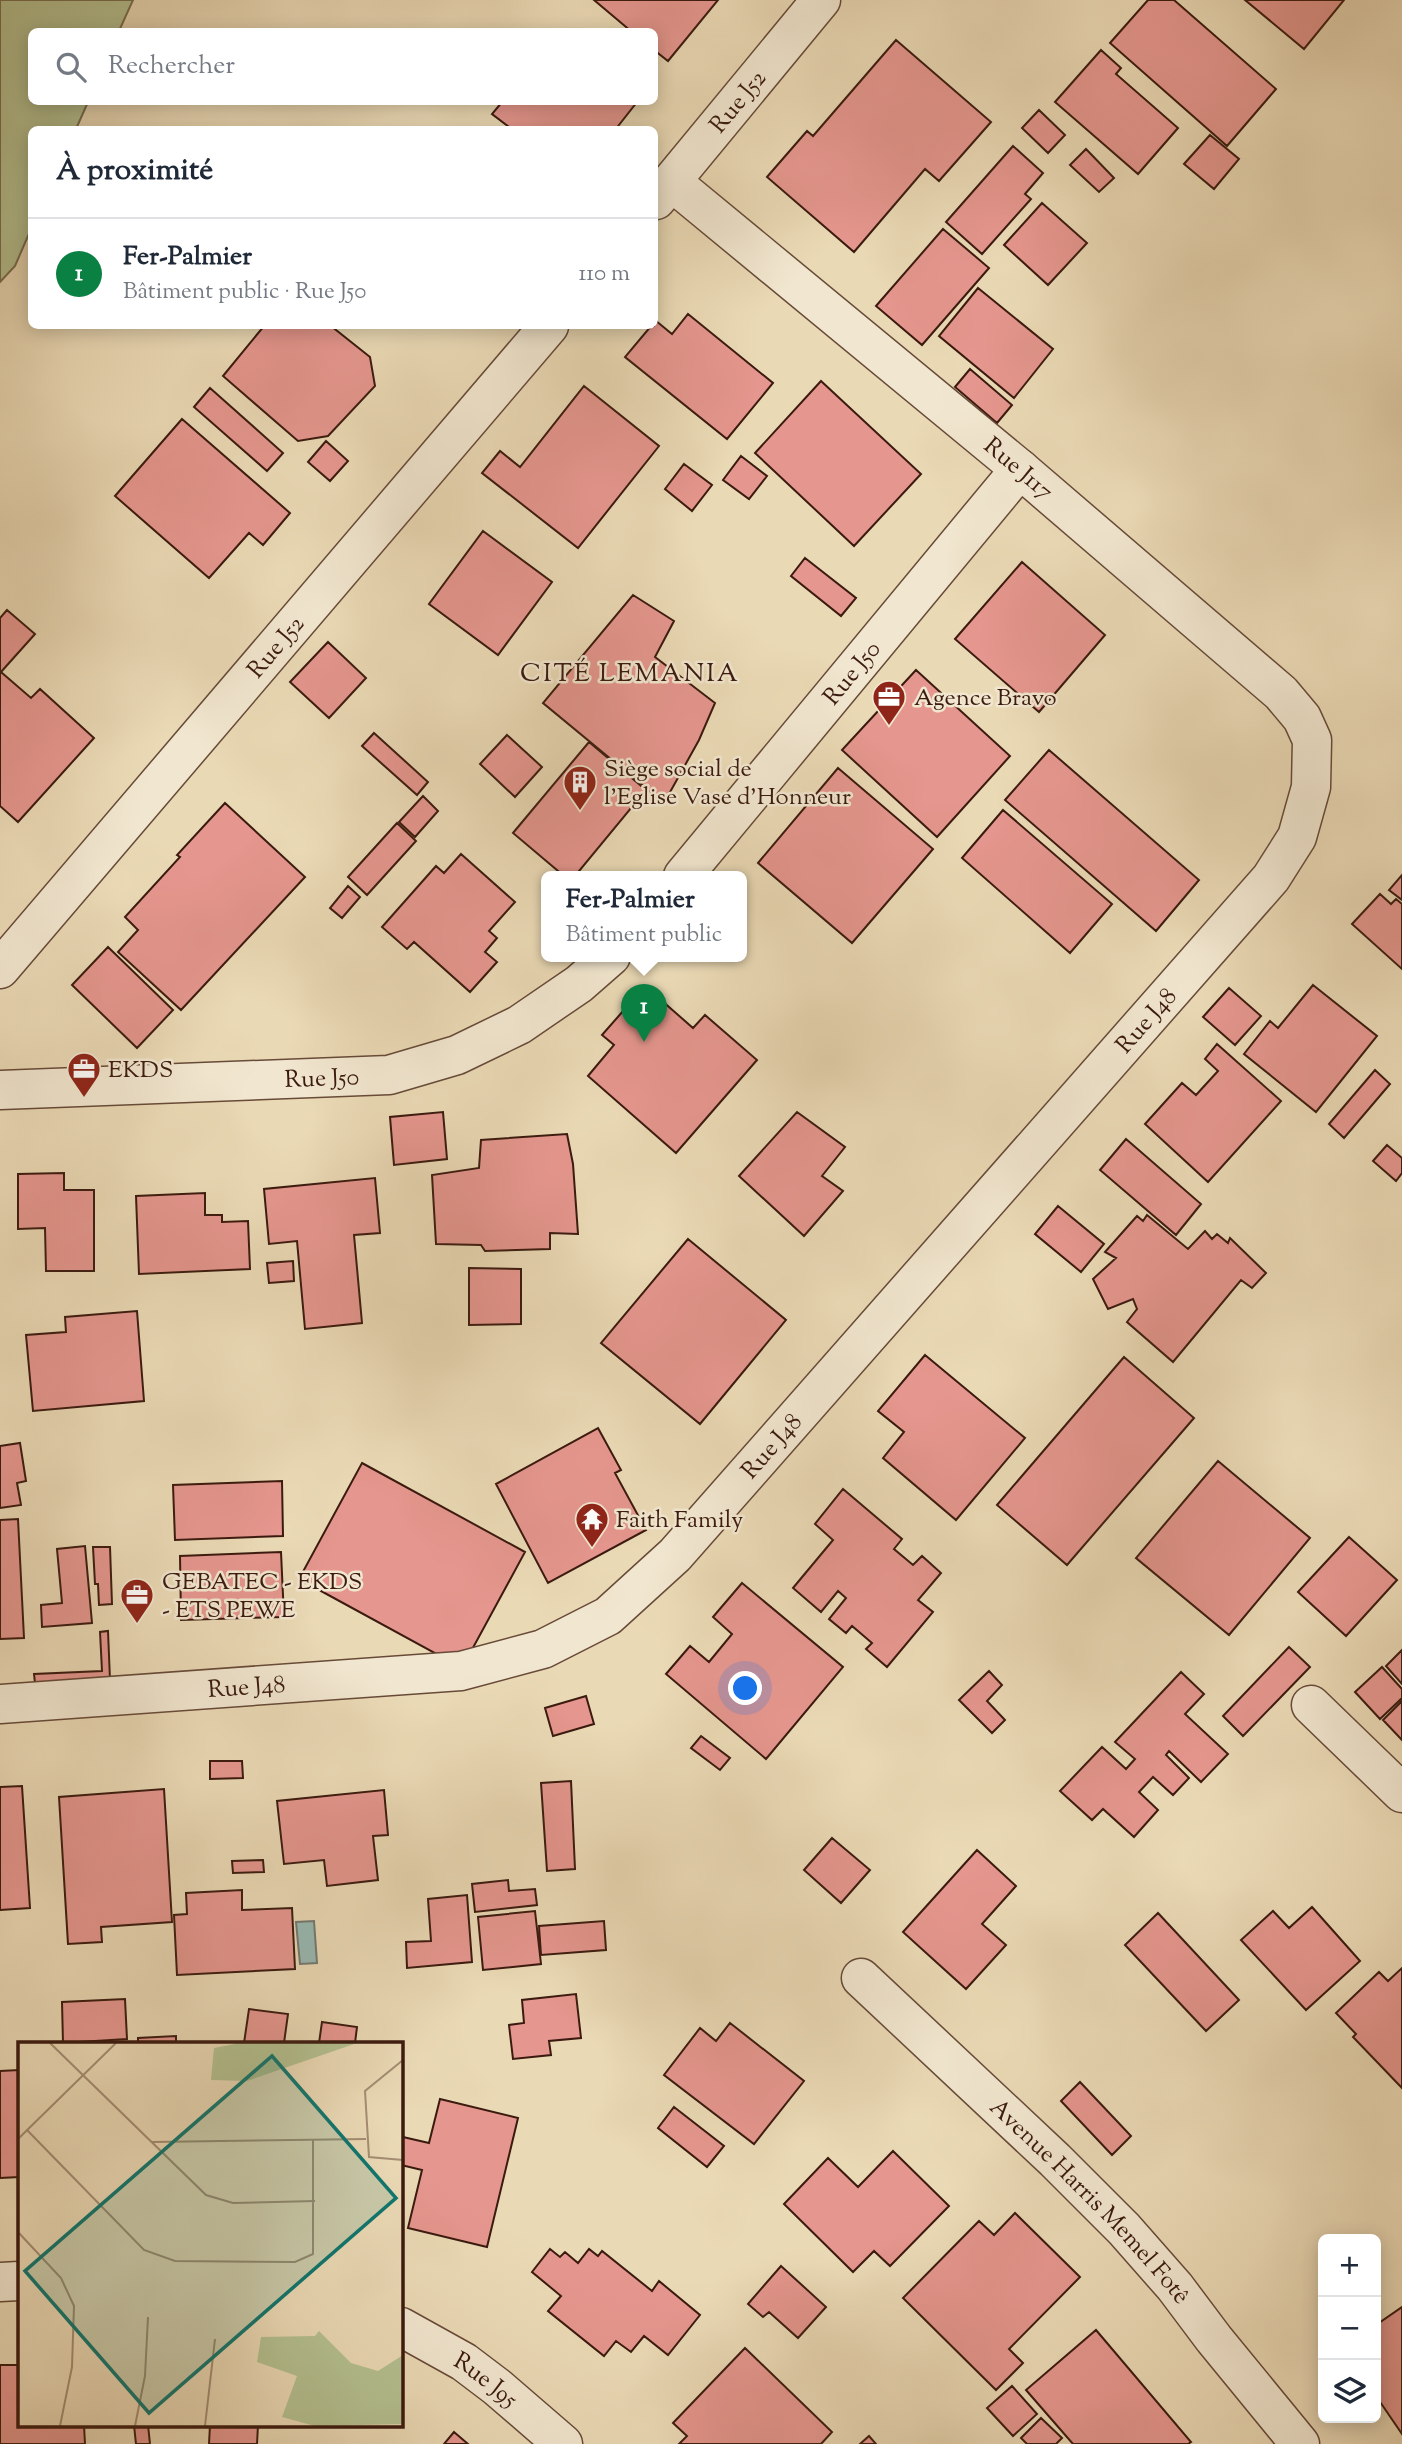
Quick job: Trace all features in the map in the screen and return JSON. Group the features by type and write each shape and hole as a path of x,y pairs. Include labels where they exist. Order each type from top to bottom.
{"street":[{"name":"Rue J52","path":"663,192 821,0"},
{"name":"Rue J117","path":"663,192 1020,469 1281,693 1302,718 1312,740 1311,787"},
{"name":"Rue J52","path":"0,969 546,329"},
{"name":"Rue J50","path":"687,871 1020,469"},
{"name":"Rue J48","path":"0,1704 461,1671 543,1649 608,1616 675,1555 1272,878 1297,837 1311,787"},
{"name":"Rue J50","path":"0,1090 389,1075 457,1055 519,1025 579,984 604,962"},
{"path":"1311,1705 1402,1793"},
{"name":"Avenue Harris Memel Fotê","path":"861,1978 1055,2160 1124,2230 1175,2287 1300,2444"},
{"path":"0,2282 18,2281"},
{"name":"Rue J95","path":"402,2328 464,2362 563,2444"}],"green space":[{"path":"0,0 133,0 120,28 28,28 28,105 87,105 77,126 28,126 28,236 15,266 0,282"}],"water":[{"path":"314,1921 317,1963 300,1964 296,1922"}],"building":[{"path":"594,0 718,0 668,61 658,53 658,28 627,28"},
{"path":"1148,0 1174,0 1276,89 1227,146 1110,43"},
{"path":"1245,0 1344,0 1304,49"},
{"path":"896,40 991,122 939,181 925,169 854,252 767,177 807,131 813,136"},
{"path":"1101,50 1121,68 1116,74 1178,128 1138,174 1055,102"},
{"path":"500,105 635,105 618,126 508,126 492,114"},
{"path":"1039,110 1065,135 1048,153 1022,128"},
{"path":"1210,135 1239,159 1214,189 1184,164"},
{"path":"1013,146 1043,173 1025,194 1031,199 982,254 946,222"},
{"path":"1086,149 1114,178 1099,192 1070,165"},
{"path":"1042,203 1087,243 1048,285 1004,245"},
{"path":"943,229 989,268 922,345 876,306"},
{"path":"978,288 1053,349 1014,398 939,336"},
{"path":"688,314 773,383 727,439 625,357 648,329 658,329 658,322 672,334"},
{"path":"262,329 335,329 370,357 375,386 328,436 298,441 223,376"},
{"path":"970,369 1012,405 997,423 955,387"},
{"path":"821,381 921,474 854,546 755,453"},
{"path":"584,386 659,446 578,548 482,473 500,451 520,467"},
{"path":"210,388 283,453 267,471 194,407"},
{"path":"182,419 290,513 263,545 249,533 209,578 115,496"},
{"path":"326,441 348,461 330,481 308,462"},
{"path":"741,456 767,476 749,499 723,480"},
{"path":"684,464 712,485 692,511 665,489"},
{"path":"483,531 552,582 498,655 429,604"},
{"path":"805,558 856,598 841,616 791,576"},
{"path":"1022,562 1105,635 1039,712 955,639"},
{"path":"633,595 674,621 655,657 715,703 699,740 664,803 543,703"},
{"path":"7,610 35,634 1,672 31,698 40,689 94,738 18,822 0,806 0,618"},
{"path":"328,642 366,678 329,718 290,682"},
{"path":"916,670 1010,756 937,837 842,750"},
{"path":"374,733 428,782 417,795 362,746"},
{"path":"507,735 542,767 515,797 480,764"},
{"name":"Siège social de l'Eglise Vase d'Honneur","path":"589,742 646,790 579,871 558,871 513,833"},
{"path":"1049,750 1199,880 1156,931 1005,800"},
{"path":"838,768 933,849 852,943 758,863"},
{"path":"423,796 438,811 415,837 399,822"},
{"path":"225,803 305,877 181,1010 118,952 138,930 125,917"},
{"path":"1003,810 1112,904 1070,953 962,858"},
{"path":"397,823 416,841 367,895 348,877"},
{"path":"461,854 515,902 489,931 497,938 485,952 497,962 470,992 414,942 407,949 382,927 436,866 444,873"},
{"path":"1402,875 1402,900 1389,890"},
{"path":"348,886 360,897 342,918 330,908"},
{"path":"1380,894 1391,904 1396,899 1402,904 1402,969 1352,924"},
{"path":"108,947 173,1010 137,1048 72,985"},
{"path":"1313,985 1377,1036 1316,1112 1244,1054 1270,1021 1278,1028"},
{"path":"645,986 693,1028 705,1015 757,1060 676,1153 588,1076 614,1045 602,1035"},
{"path":"1229,988 1261,1016 1235,1045 1203,1017"},
{"path":"1217,1044 1281,1101 1208,1182 1145,1124 1182,1083 1196,1095 1218,1071 1205,1059"},
{"path":"1375,1070 1390,1084 1344,1138 1329,1124"},
{"path":"443,1112 447,1159 394,1165 390,1117"},
{"path":"797,1112 845,1147 822,1176 843,1191 804,1236 739,1176"},
{"path":"567,1134 573,1164 578,1234 550,1233 550,1249 485,1251 481,1245 436,1244 432,1175 479,1168 481,1140"},
{"path":"1126,1139 1201,1204 1176,1235 1100,1170"},
{"path":"1387,1145 1402,1158 1402,1173 1396,1181 1373,1161"},
{"path":"64,1173 64,1190 94,1190 94,1271 46,1271 45,1228 18,1229 18,1174"},
{"path":"375,1178 380,1233 354,1235 362,1323 305,1329 297,1241 269,1244 264,1189"},
{"path":"205,1193 205,1215 222,1215 222,1222 248,1221 250,1269 139,1274 136,1196"},
{"path":"1058,1206 1104,1244 1081,1272 1035,1234"},
{"path":"1147,1215 1188,1249 1205,1231 1212,1239 1217,1234 1228,1243 1230,1238 1266,1273 1252,1288 1241,1280 1173,1362 1127,1322 1137,1309 1133,1299 1108,1309 1093,1279 1116,1258 1105,1252 1137,1216 1143,1221"},
{"path":"688,1239 786,1320 700,1424 601,1343"},
{"path":"293,1261 294,1281 269,1283 267,1263"},
{"path":"469,1268 521,1269 521,1324 469,1325"},
{"path":"137,1311 144,1401 33,1411 26,1335 66,1332 65,1317"},
{"path":"925,1355 1025,1438 956,1520 883,1458 904,1432 878,1411"},
{"path":"1124,1357 1194,1418 1067,1565 997,1505"},
{"path":"598,1428 621,1470 615,1473 646,1530 548,1583 496,1484"},
{"path":"20,1443 26,1481 17,1483 21,1505 0,1508 0,1446"},
{"path":"1218,1461 1310,1538 1229,1635 1136,1558"},
{"path":"362,1463 525,1552 462,1668 299,1579"},
{"path":"282,1481 283,1536 175,1540 173,1485"},
{"path":"843,1489 902,1539 894,1549 913,1565 922,1556 941,1573 918,1600 933,1612 887,1667 866,1649 872,1643 852,1626 846,1633 829,1619 846,1598 838,1591 821,1612 793,1588 833,1540 815,1524"},
{"path":"18,1519 24,1638 0,1639 0,1520"},
{"path":"1349,1537 1397,1580 1346,1636 1298,1592"},
{"path":"85,1546 92,1623 42,1627 41,1605 62,1603 57,1549"},
{"path":"93,1547 110,1547 112,1604 99,1605"},
{"path":"281,1552 284,1617 181,1620 180,1556"},
{"path":"742,1583 843,1667 766,1759 666,1674 690,1646 709,1662 732,1634 713,1617"},
{"path":"108,1631 110,1680 35,1683 34,1674 102,1671 100,1632"},
{"path":"1289,1647 1310,1667 1243,1736 1223,1716"},
{"path":"1402,1650 1402,1684 1386,1666"},
{"path":"1382,1667 1402,1689 1402,1698 1380,1719 1355,1692"},
{"path":"989,1671 1002,1685 987,1701 1005,1720 992,1733 959,1700"},
{"path":"1181,1672 1204,1694 1185,1714 1228,1754 1201,1782 1169,1751 1166,1755 1189,1778 1173,1795 1153,1777 1139,1792 1158,1810 1134,1837 1103,1809 1092,1820 1060,1791 1102,1747 1126,1769 1135,1759 1115,1742"},
{"path":"586,1696 594,1724 553,1736 545,1708"},
{"path":"1402,1701 1402,1740 1383,1720"},
{"path":"701,1736 730,1758 720,1770 691,1748"},
{"path":"210,1761 242,1761 243,1778 210,1779"},
{"path":"571,1781 575,1869 547,1871 541,1783"},
{"path":"22,1786 30,1908 0,1910 0,1787"},
{"path":"164,1789 172,1922 101,1927 102,1942 68,1944 59,1797"},
{"path":"384,1790 388,1835 373,1836 378,1880 327,1886 324,1860 284,1864 277,1801"},
{"path":"832,1838 870,1870 841,1903 804,1870"},
{"path":"977,1850 1016,1886 982,1924 1006,1945 966,1989 903,1932"},
{"path":"263,1860 264,1872 233,1873 232,1861"},
{"path":"508,1880 509,1891 535,1889 537,1905 475,1912 472,1884"},
{"path":"242,1890 242,1910 292,1908 295,1969 177,1975 174,1915 187,1914 186,1893"},
{"path":"467,1895 472,1962 407,1968 406,1942 431,1941 428,1899"},
{"path":"1312,1907 1360,1961 1306,2010 1241,1940 1273,1911 1289,1928"},
{"path":"535,1911 541,1964 483,1970 478,1917"},
{"path":"1158,1913 1239,2000 1206,2031 1125,1945"},
{"path":"604,1921 606,1950 541,1955 539,1926"},
{"path":"1402,1968 1402,2088 1353,2037 1356,2034 1336,2013 1379,1972 1388,1981"},
{"path":"576,1994 581,2038 549,2041 551,2055 513,2059 509,2025 524,2023 522,2000"},
{"path":"125,1999 127,2039 63,2042 62,2002"},
{"path":"249,2009 288,2014 284,2042 244,2042"},
{"path":"322,2022 357,2027 355,2042 319,2042"},
{"path":"730,2023 804,2081 754,2144 664,2075 700,2028 716,2041"},
{"path":"176,2036 176,2042 138,2042 138,2038"},
{"path":"18,2070 18,2177 0,2178 0,2071"},
{"path":"1080,2082 1131,2136 1112,2155 1061,2101"},
{"path":"440,2099 518,2118 487,2247 408,2228 422,2170 402,2165 403,2137 429,2143"},
{"path":"674,2107 724,2146 707,2167 658,2128"},
{"path":"893,2151 949,2206 890,2266 874,2251 853,2272 784,2204 828,2158 858,2187"},
{"path":"1015,2213 1080,2277 1009,2349 1023,2363 996,2390 903,2298 979,2221 994,2235"},
{"path":"550,2249 560,2257 565,2252 578,2263 589,2249 598,2256 602,2251 652,2291 659,2281 700,2315 668,2355 644,2336 631,2352 616,2341 604,2356 548,2311 561,2296 532,2272"},
{"path":"781,2266 826,2307 798,2338 769,2312 763,2317 748,2304"},
{"path":"1402,2307 1402,2434 1381,2403 1381,2322"},
{"path":"1096,2330 1191,2442 1073,2444 1026,2390"},
{"path":"745,2348 832,2432 821,2444 679,2444 687,2436 673,2423"},
{"path":"0,2365 18,2365 18,2426 84,2426 85,2444 0,2444"},
{"path":"1012,2386 1037,2414 1013,2436 987,2408"},
{"path":"1041,2418 1062,2438 1056,2444 1027,2444 1021,2438"},
{"path":"134,2426 148,2426 150,2444 136,2444"},
{"path":"210,2426 258,2426 257,2444 209,2444"},
{"path":"454,2432 468,2444 444,2444"},
{"path":"869,2436 876,2444 860,2444"}],"place":[{"name":"Agence Bravo","path":"889,727"},
{"name":"Siège social de l'Eglise Vase d'Honneur","path":"580,812"},
{"name":"Fer-Palmier","path":"644,1042"},
{"name":"EKDS","path":"84,1099"},
{"name":"Faith Family","path":"592,1549"},
{"name":"GEBATEC - EKDS - ETS PEWE","path":"137,1625"}],"district":[{"name":"CITÉ LEMANIA","path":"630,672"}]}
